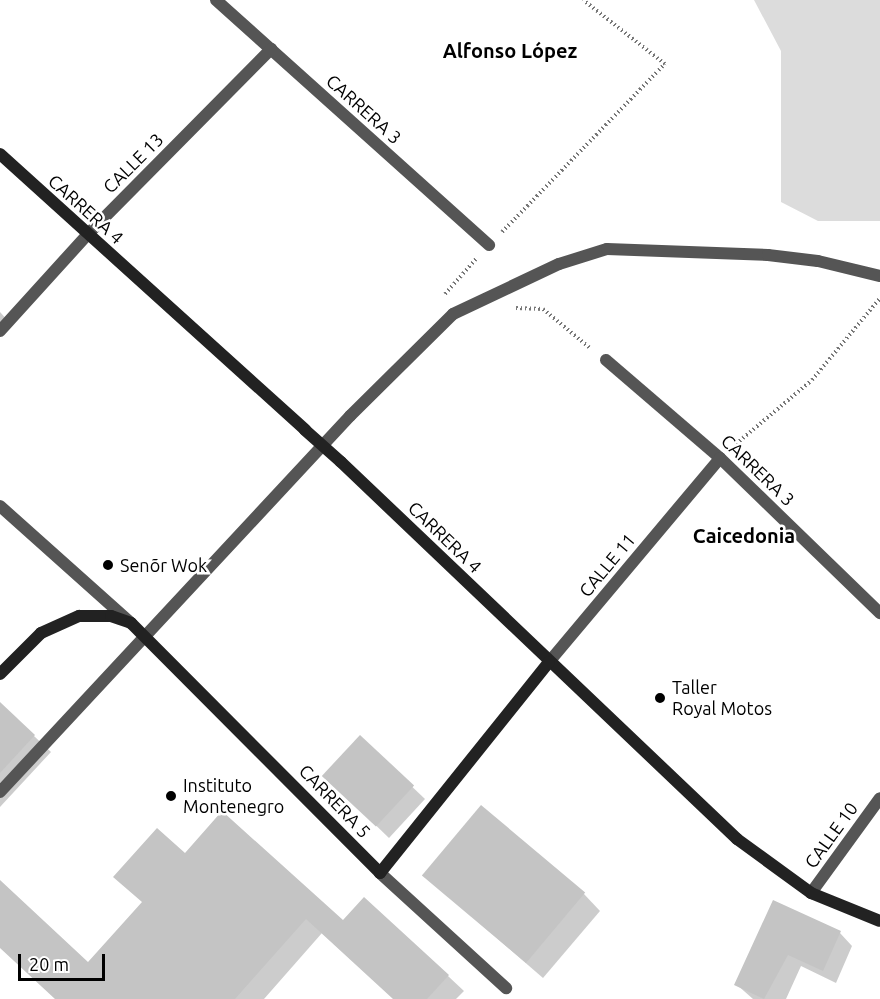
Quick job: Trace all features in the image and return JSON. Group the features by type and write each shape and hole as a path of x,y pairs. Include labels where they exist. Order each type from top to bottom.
{"main road":[{"name":"CARRERA 4","path":"0,154 341,462 737,839 811,892 880,921"},
{"path":"0,674 41,633 79,616 111,616 131,623"},
{"name":"CARRERA 5","path":"131,623 145,633 380,873"},
{"name":"CALLE 11","path":"380,873 549,662"}],"street":[{"name":"CARRERA 3","path":"216,0 489,245"},
{"name":"CALLE 13","path":"0,331 87,235 271,49"},
{"path":"0,792 145,633 193,586 350,416 453,314 559,264 607,249 768,255 818,261 880,276"},
{"name":"CARRERA 3","path":"606,360 720,458 880,613"},
{"name":"CALLE 11","path":"549,662 720,458"},
{"path":"0,506 131,623"},
{"name":"CALLE 10","path":"811,892 880,798"},
{"name":"CARRERA 5","path":"380,873 506,988"}],"path":[{"path":"436,303 489,245 666,64 583,0"},
{"path":"720,458 812,380 880,298"},
{"path":"543,309 606,360"}],"shaded area":[{"path":"754,0 880,0 880,221 818,221 781,202 781,51"}],"building":[{"path":"0,702 35,735 0,773"},
{"path":"360,735 414,785 376,826 322,776"},
{"path":"481,805 585,892 526,963 422,875"},
{"path":"222,811 343,920 364,897 449,975 427,999 393,999 306,919 235,999 55,999 0,948 0,880 88,962 142,902 113,877 157,828 185,853"},
{"path":"773,900 841,931 823,971 788,955 764,999 734,985"}],"place":[{"name":"Senõr Wok","path":"108,565"},
{"name":"Taller Royal Motos","path":"660,698"},
{"name":"Instituto Montenegro","path":"171,796"}],"district":[{"name":"Alfonso López","path":"510,50"},
{"name":"Caicedonia","path":"744,535"}]}
